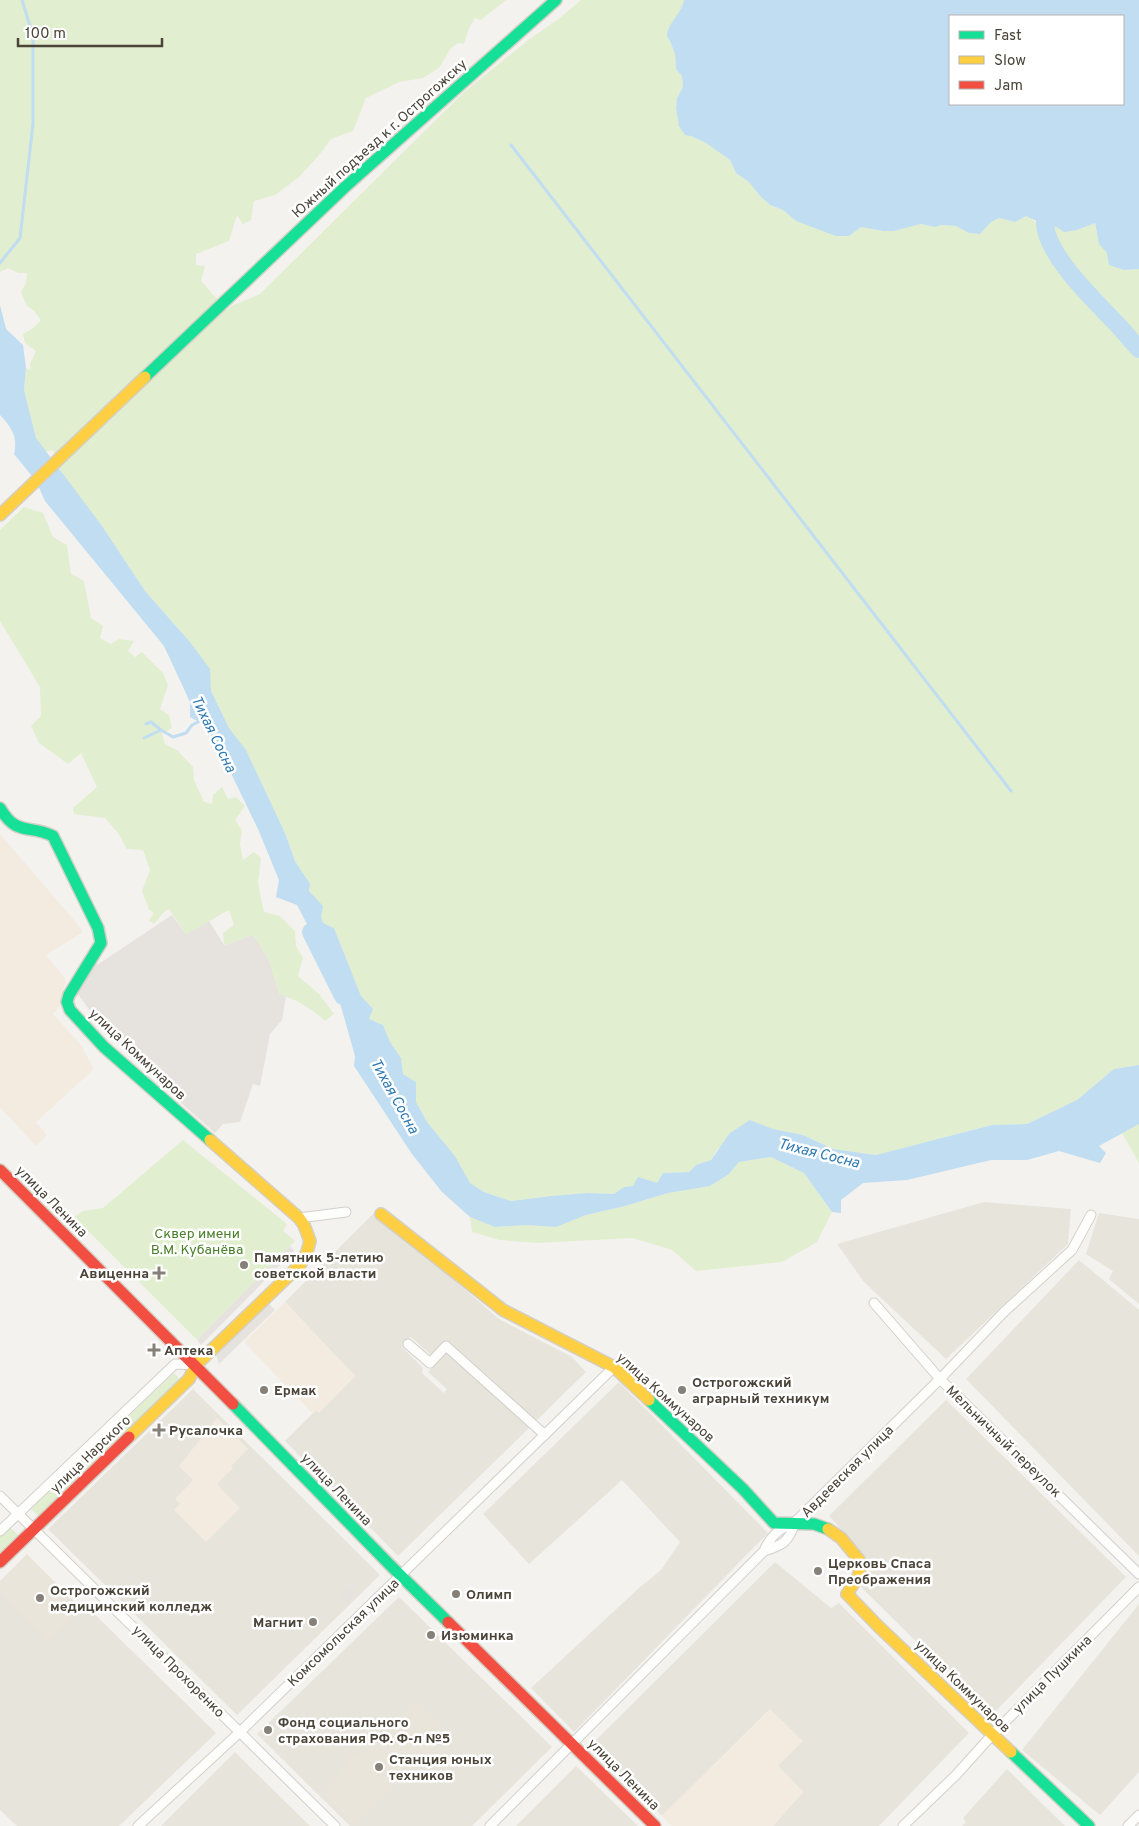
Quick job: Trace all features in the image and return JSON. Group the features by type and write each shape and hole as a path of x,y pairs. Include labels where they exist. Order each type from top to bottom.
{"street":[{"name":"Южный подъезд к г. Острогожску","path":"0,515 345,188 556,0"},
{"name":"улица Коммунаров","path":"0,808 9,822 19,829 46,832 53,836 98,928 101,943 69,995 67,1002 70,1010 104,1047 300,1218"},
{"name":"улица Ленина","path":"0,1170 196,1364 400,1575 655,1826"},
{"path":"300,1218 346,1212"},
{"name":"улица Коммунаров","path":"381,1214 504,1310 614,1367 743,1489 774,1523 820,1524 832,1530 860,1561 861,1568 858,1578 847,1594 1089,1826"},
{"name":"Авдеевская улица","path":"490,1826 573,1745 764,1551 775,1533 795,1522 940,1379 1004,1312 1072,1250 1092,1216"},
{"name":"улица Нарского","path":"0,1562 189,1380 196,1364 300,1264 308,1253 311,1243 308,1229 300,1218"},
{"name":"Мельничный переулок","path":"874,1303 940,1379 1139,1574"},
{"path":"408,1344 430,1363 446,1346 545,1435"},
{"name":"улица Нарского","path":"0,1531 175,1364 196,1364"},
{"name":"Комсомольская улица","path":"138,1826 240,1732 614,1367"},
{"name":"улица Прохоренко","path":"0,1496 335,1826"},
{"path":"764,1551 784,1543 791,1534 795,1522"},
{"name":"улица Пушкина","path":"903,1826 956,1775 992,1734 1139,1587"},
{"path":"1128,1826 1139,1815"}],"shaded area":[{"path":"0,834 83,932 46,955 66,980 59,1007 53,1014 81,1045 94,1069 36,1122 47,1135 36,1146 0,1107"},
{"path":"172,915 186,934 209,921 224,945 253,935 269,960 279,993 286,996 282,1020 270,1034 260,1086 253,1084 240,1122 223,1124 215,1133 106,1032 77,993 88,970"},
{"path":"984,1202 1071,1209 1068,1244 946,1359 864,1282 837,1244"},
{"path":"375,1212 499,1319 572,1357 586,1372 536,1421 447,1341 432,1356 411,1337 402,1347 423,1368 422,1373 444,1393 447,1389 428,1372 447,1351 530,1427 398,1556 285,1441 316,1410 318,1412 355,1376 285,1302"},
{"path":"1099,1213 1139,1219 1139,1304 1109,1279 1113,1271 1086,1254"},
{"path":"290,1246 294,1251 201,1345 197,1340"},
{"path":"1079,1260 1139,1310 1139,1556 966,1379"},
{"path":"285,1302 355,1376 319,1413 316,1410 313,1414 244,1342"},
{"path":"269,1304 275,1310 219,1364 216,1355"},
{"path":"619,1382 768,1533 574,1732 531,1688 661,1570 680,1542 622,1480 529,1564 483,1514"},
{"path":"193,1389 380,1575 237,1715 48,1529"},
{"path":"946,1400 1126,1577 991,1716 859,1585 874,1566 829,1516"},
{"path":"217,1418 248,1449 217,1484 240,1508 206,1542 174,1510 180,1504 175,1499 193,1480 179,1466"},
{"name":"Острогожский медицинский колледж","path":"27,1554 80,1607 48,1639 0,1590 0,1581"},
{"path":"775,1562 831,1608 839,1603 969,1733 879,1826 773,1826 803,1792 778,1766 770,1709 662,1816 591,1745"},
{"path":"349,1584 356,1592 345,1603 337,1595"},
{"path":"0,1590 48,1638 83,1603 216,1733 119,1826 17,1826 0,1810"},
{"path":"399,1597 552,1747 472,1826 350,1826 257,1734"},
{"path":"1139,1604 1139,1772 1100,1815 1022,1750"},
{"name":"Станция юных техников","path":"415,1701 448,1734 354,1825 322,1792 341,1774 339,1772 348,1762 346,1759 348,1756 351,1758 356,1754 359,1756 366,1752 378,1739 376,1736 382,1731 384,1733"},
{"path":"770,1709 803,1741 778,1766 803,1792 773,1826 672,1826 662,1816"},
{"path":"235,1752 310,1826 161,1826"},
{"path":"576,1766 638,1826 516,1826"},
{"path":"1007,1769 1065,1826 962,1826 966,1822 963,1818"}],"green space":[{"path":"0,0 506,0 481,20 475,18 469,28 464,44 458,43 451,48 439,68 423,78 399,82 366,98 353,131 331,139 299,177 275,195 254,201 251,220 243,224 237,215 229,241 196,254 196,265 205,266 201,281 227,310 231,306 260,294 464,92 581,0 684,0 670,41 675,54 676,69 682,75 683,87 677,98 676,108 691,136 706,143 730,160 736,173 749,182 760,196 770,205 783,210 796,221 836,235 849,236 861,227 894,231 921,224 935,227 941,225 956,226 969,233 980,234 991,222 1000,218 1015,222 1026,216 1036,222 1077,230 1095,223 1098,238 1108,254 1124,270 1139,269 1139,1065 1114,1069 1077,1100 1027,1124 992,1125 876,1155 833,1149 803,1135 773,1129 750,1120 717,1150 711,1160 696,1165 689,1172 663,1173 657,1183 625,1187 614,1194 587,1193 511,1201 484,1192 470,1183 455,1156 427,1122 416,1102 416,1082 403,1074 401,1058 390,1042 383,1025 369,1019 373,1009 361,996 334,928 323,923 321,917 322,906 309,891 310,884 295,861 285,833 246,750 229,728 211,691 209,669 190,642 145,591 102,526 62,474 53,450 45,452 36,438 24,390 26,368 30,370 30,364 36,351 25,343 23,334 32,329 41,320 27,306 21,292 26,283 27,273 18,273 8,268 0,272"},
{"path":"24,507 43,513 53,537 67,545 71,574 84,581 91,618 103,626 100,638 111,644 119,639 134,641 128,651 135,657 142,652 163,673 168,685 160,709 169,715 172,728 162,734 165,744 178,751 193,767 194,780 204,802 212,804 213,795 222,787 228,799 236,797 245,806 235,820 242,830 240,844 243,860 254,852 261,858 258,883 264,912 280,916 295,931 296,946 303,958 298,976 319,994 334,1014 325,1021 304,1005 279,994 269,960 253,935 224,945 223,933 234,925 229,910 186,934 169,909 154,924 149,920 154,913 149,910 142,891 150,870 143,850 127,849 118,833 105,818 74,814 73,808 97,787 81,753 68,764 39,743 31,726 41,716 40,687 0,621 0,530"},
{"path":"1139,1124 1139,1163 1122,1133"},
{"name":"Сквер имени В.М. Кубанёва","path":"183,1140 287,1224 283,1231 295,1241 197,1340 74,1217 83,1211 103,1208"},
{"path":"771,1157 804,1173 832,1212 817,1242 782,1262 696,1271 672,1250 633,1238 537,1243 500,1240 472,1232 470,1217 495,1227 527,1225 556,1227 586,1215 668,1193 710,1186 729,1174 739,1162"},
{"path":"174,1373 181,1381 38,1516 31,1509"},
{"path":"10,1527 20,1537 0,1557 0,1536"}],"water":[{"path":"684,0 1139,0 1139,269 1124,270 1109,265 1107,253 1099,244 1095,223 1077,230 1064,232 1055,226 1026,216 1015,222 999,218 991,222 980,234 969,233 956,226 941,225 935,227 921,224 894,231 861,227 849,236 836,236 796,221 783,210 770,205 760,196 749,182 736,173 730,160 706,143 685,135 679,126 676,108 677,98 683,87 682,76 676,69 675,54 667,36"},
{"path":"0,305 6,329 23,345 26,368 24,390 36,438 102,526 145,591 190,642 210,669 211,691 229,728 246,750 285,833 295,861 310,884 309,891 323,906 321,917 323,923 334,928 361,996 373,1009 369,1019 383,1025 390,1042 401,1058 403,1074 416,1082 416,1102 427,1122 455,1156 470,1183 484,1192 511,1201 587,1193 614,1194 624,1187 633,1186 638,1177 657,1183 663,1173 689,1172 696,1165 711,1160 730,1133 750,1120 773,1129 803,1135 833,1149 876,1155 992,1125 1027,1124 1077,1100 1114,1069 1139,1065 1139,1124 1099,1146 1106,1153 1100,1163 1059,1151 1027,1160 991,1160 907,1180 863,1183 841,1200 841,1213 832,1212 804,1173 771,1157 739,1162 729,1174 710,1186 668,1193 586,1215 556,1227 527,1225 495,1227 470,1217 442,1192 412,1154 354,1066 355,1056 331,971 320,950 308,947 310,930 297,905 276,897 279,880 258,829 206,726 190,717 190,702 164,646 45,501 36,481 14,454 15,443 13,433 0,415"}],"waterway":[{"path":"0,263 20,238 33,124 33,36 22,0"},
{"path":"511,145 1011,791"},
{"path":"1045,223 1047,235 1061,262 1139,349"},
{"path":"144,738 161,730 173,737 186,733 192,725 202,720"},
{"path":"146,724 151,722 161,730"},
{"name":"Тихая Сосна","path":"311,932 343,996"}],"traffic: fast":[{"path":"145,377 345,187 556,0"},
{"path":"0,808 12,823 53,836 98,928 101,943 69,995 67,1002 70,1010 104,1047 210,1140"},
{"path":"649,1400 743,1489 774,1523 814,1524 828,1529"},
{"path":"233,1404 448,1622"},
{"path":"1011,1752 1089,1826"}],"traffic: slow":[{"path":"0,515 145,377"},
{"path":"129,1437 189,1379 196,1365 300,1265 307,1252 310,1241 299,1218 210,1140"},
{"path":"381,1214 503,1310 614,1367 649,1400"},
{"path":"828,1529 841,1538 860,1561 859,1575 847,1594 879,1627 1011,1752"}],"traffic: jam":[{"path":"0,1170 233,1404"},
{"path":"0,1562 129,1437"},
{"path":"448,1622 655,1826"}],"place":[{"name":"Памятник 5-летию советской власти","path":"244,1265"},
{"name":"Авиценна","path":"159,1273"},
{"name":"Аптека","path":"154,1350"},
{"name":"Ермак","path":"264,1390"},
{"name":"Острогожский аграрный техникум","path":"682,1390"},
{"name":"Русалочка","path":"159,1430"},
{"name":"Церковь Спаса Преображения","path":"818,1571"},
{"name":"Олимп","path":"456,1594"},
{"name":"Острогожский медицинский колледж","path":"40,1598"},
{"name":"Магнит","path":"313,1622"},
{"name":"Изюминка","path":"431,1635"},
{"name":"Фонд социального страхования РФ. Ф-л №5","path":"268,1730"},
{"name":"Станция юных техников","path":"379,1767"}]}
